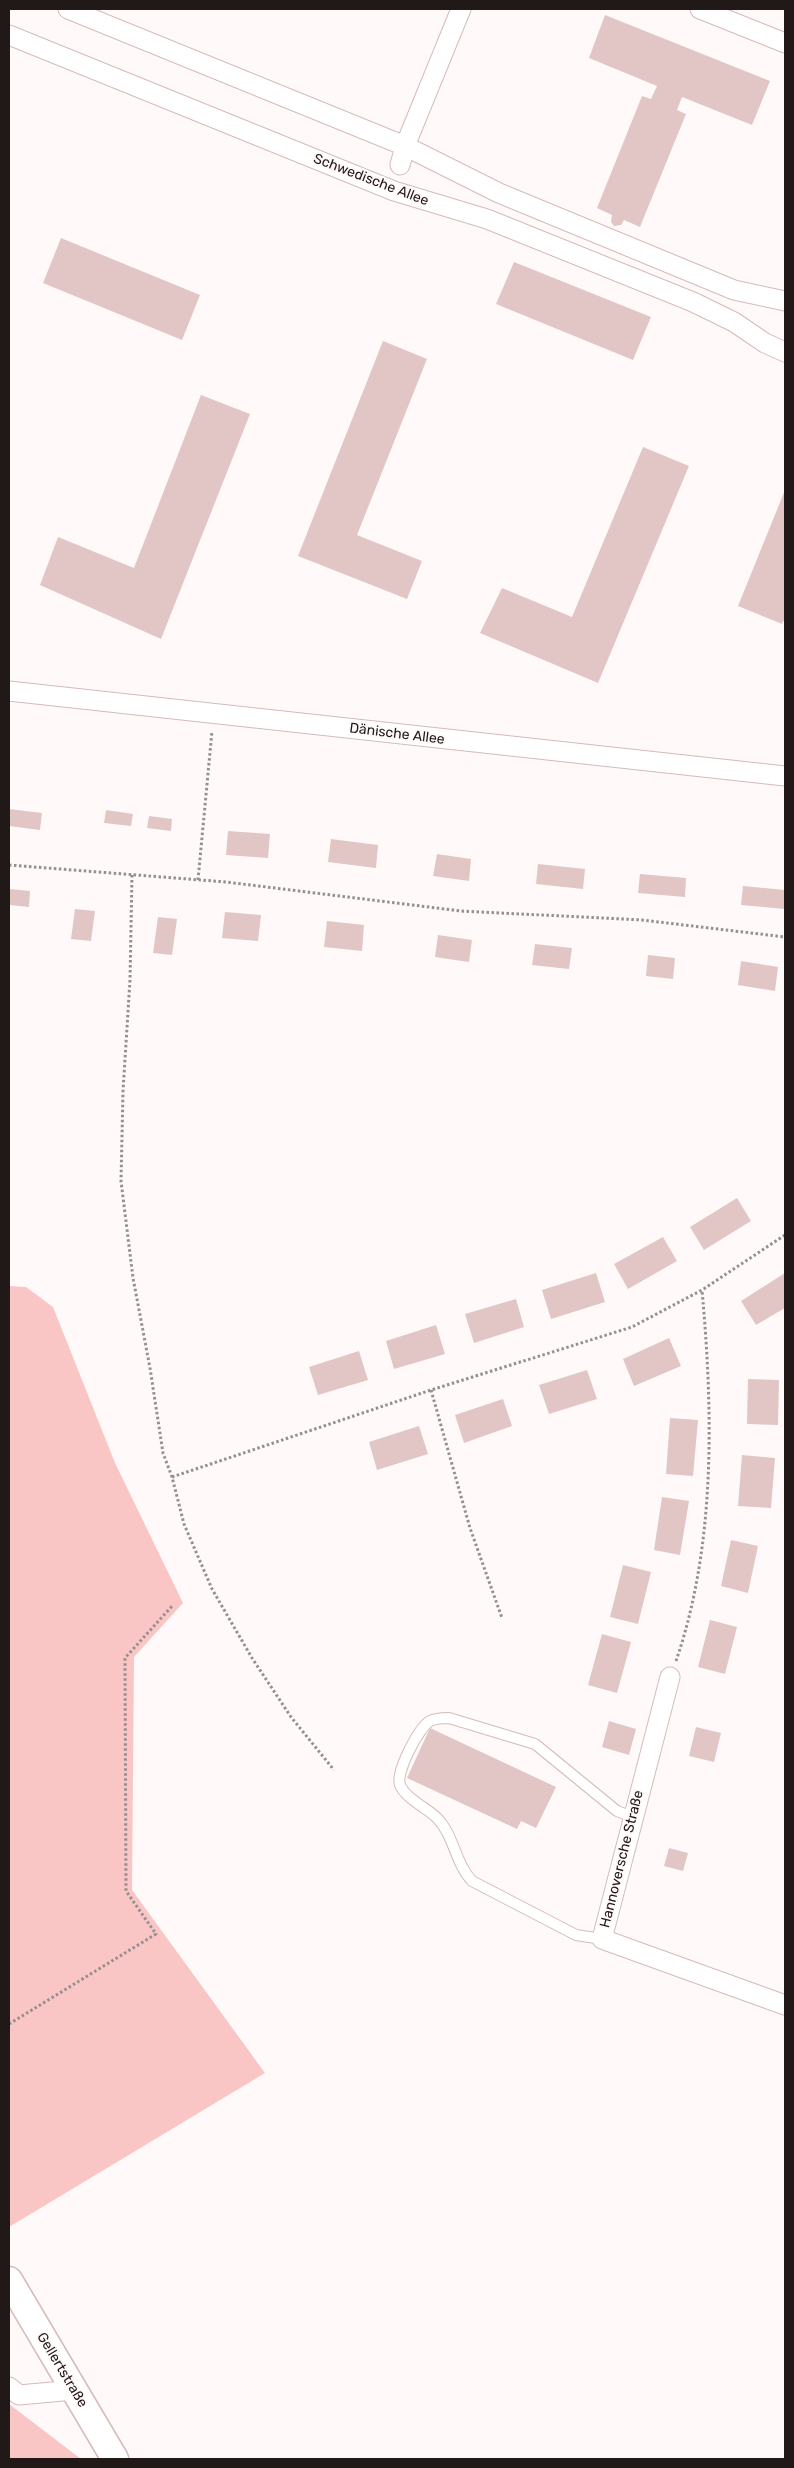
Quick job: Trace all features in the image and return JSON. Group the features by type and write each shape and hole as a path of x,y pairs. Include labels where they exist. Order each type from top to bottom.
{"street":[{"path":"68,9 405,146 499,193 734,290 785,301"},
{"name":"Schwedische Allee","path":"400,165 405,146 461,9"},
{"path":"700,9 785,43"},
{"name":"Schwedische Allee","path":"9,35 394,191 487,219 684,299 734,322 765,343 785,352"},
{"name":"Dänische Allee","path":"9,691 214,712 554,753 785,776"},
{"name":"Hannoversche Straße","path":"670,1677 602,1939 785,2005"},
{"name":"Gellertstraße","path":"9,2280 115,2459"},
{"path":"9,2387 19,2395 74,2390"}],"lane":[{"path":"602,1939 576,1935 472,1881 461,1867 445,1828 438,1818 404,1791 399,1783 399,1774 422,1729 429,1722 439,1718 449,1718 535,1744 617,1811 633,1818"}],"path":[{"path":"198,880 214,712"},
{"path":"9,865 198,880 461,911 642,920 785,937"},
{"path":"132,875 130,980 123,1092 121,1181 133,1278 150,1368 163,1453 172,1477 184,1524 212,1589 252,1658 291,1717 334,1770"},
{"path":"172,1477 431,1390 632,1327 702,1290 785,1235"},
{"path":"670,1677 686,1632 704,1530 709,1396 702,1290"},
{"path":"431,1390 470,1528 502,1618"},
{"path":"9,2024 156,1934 126,1890 125,1658 173,1605"}],"shaded area":[{"path":"9,1286 26,1287 53,1307 115,1463 183,1603 134,1657 132,1890 265,2073 9,2227"},
{"path":"9,2404 81,2459 9,2459"}],"building":[{"path":"605,15 770,81 752,125 682,97 677,110 686,114 640,227 624,220 621,225 614,226 611,222 612,215 597,208 642,96 651,99 657,86 589,58"},
{"path":"61,238 200,295 182,340 43,283"},
{"path":"514,262 651,317 633,360 496,304"},
{"path":"383,341 427,359 357,535 422,561 407,599 298,556"},
{"path":"201,395 250,414 161,639 40,585 58,537 134,568"},
{"path":"643,447 689,466 598,683 480,633 502,588 572,617"},
{"path":"785,490 785,622 783,621 782,624 738,606"},
{"path":"9,809 42,813 40,830 9,826"},
{"path":"106,810 133,814 131,826 104,823"},
{"path":"149,816 172,819 171,831 147,828"},
{"path":"228,831 270,834 268,858 226,855"},
{"path":"331,839 378,845 376,868 328,862"},
{"path":"437,854 471,859 469,881 433,876"},
{"path":"538,864 585,869 583,889 536,884"},
{"path":"640,874 686,878 685,897 638,893"},
{"path":"743,886 785,890 785,909 741,905"},
{"path":"9,889 30,891 29,907 9,905"},
{"path":"75,909 95,911 91,941 71,939"},
{"path":"225,912 261,915 258,941 222,938"},
{"path":"158,917 177,919 172,955 153,953"},
{"path":"327,921 364,925 362,951 324,947"},
{"path":"438,935 472,940 469,962 435,957"},
{"path":"535,944 572,948 569,969 532,965"},
{"path":"648,955 675,958 673,979 646,976"},
{"path":"741,961 778,967 775,991 738,985"},
{"path":"737,1198 751,1221 704,1250 690,1227"},
{"path":"663,1237 677,1261 628,1289 614,1264"},
{"path":"596,1273 605,1302 551,1319 542,1290"},
{"path":"785,1273 785,1308 756,1325 741,1301"},
{"path":"516,1299 524,1327 474,1343 465,1314"},
{"path":"436,1325 445,1354 394,1369 386,1341"},
{"path":"669,1338 681,1366 634,1386 623,1359"},
{"path":"359,1351 368,1380 318,1395 309,1367"},
{"path":"587,1370 597,1399 549,1414 539,1385"},
{"path":"748,1379 779,1380 778,1425 747,1424"},
{"path":"503,1399 512,1426 464,1443 455,1415"},
{"path":"670,1418 698,1420 693,1476 666,1474"},
{"path":"419,1426 428,1454 377,1470 369,1442"},
{"path":"742,1455 775,1458 771,1508 738,1506"},
{"path":"662,1497 689,1501 680,1555 654,1550"},
{"path":"731,1540 758,1546 748,1593 721,1586"},
{"path":"623,1565 651,1572 638,1624 610,1617"},
{"path":"710,1620 737,1627 725,1674 698,1667"},
{"path":"602,1634 631,1642 617,1693 588,1685"},
{"path":"609,1721 636,1729 629,1755 602,1747"},
{"path":"696,1727 721,1733 714,1762 689,1756"},
{"path":"430,1728 556,1787 536,1828 521,1821 517,1829 407,1778"},
{"path":"669,1848 688,1853 683,1871 664,1866"}]}
